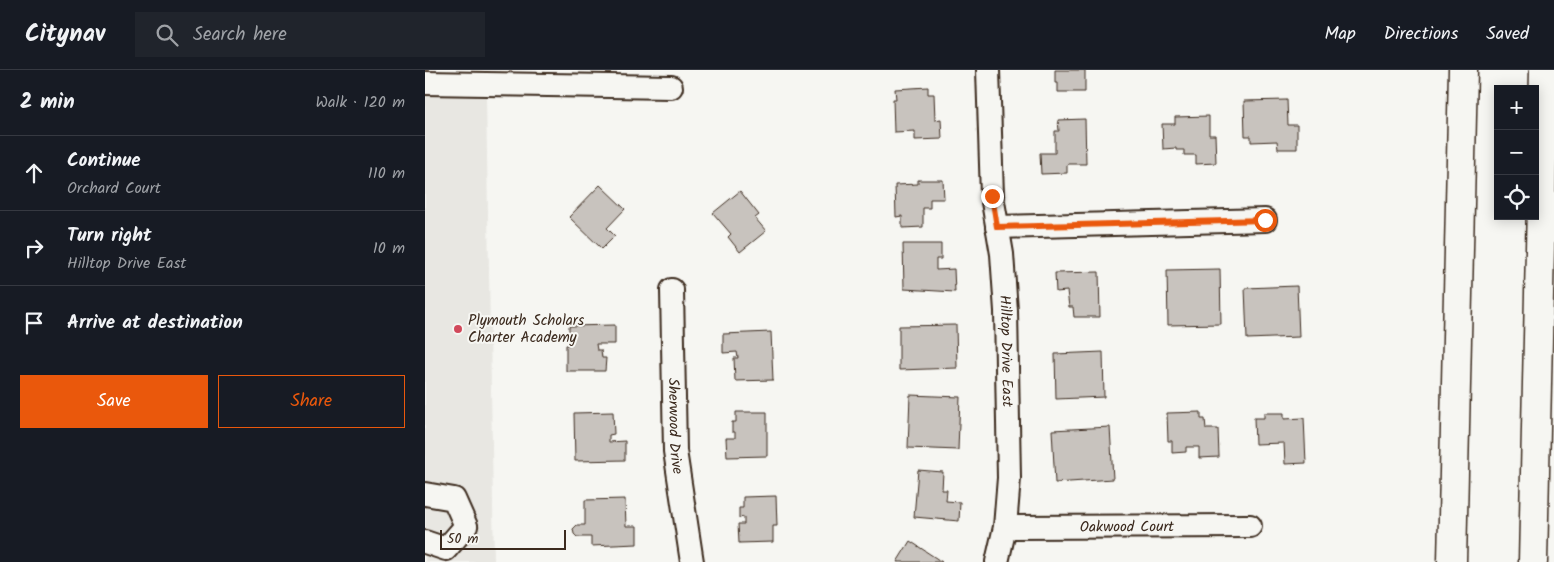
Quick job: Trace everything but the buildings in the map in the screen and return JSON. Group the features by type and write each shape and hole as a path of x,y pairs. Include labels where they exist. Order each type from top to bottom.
{"highway":[{"path":"1452,562 1463,70"},
{"path":"1533,562 1545,70"}],"street":[{"name":"Hilltop Drive East","path":"989,70 992,196 1002,254 1006,311 1009,478 1005,527 997,562"},
{"path":"425,83 671,86"},
{"path":"997,227 1265,220"},
{"name":"Sherwood Drive","path":"672,290 676,459 691,562"},
{"path":"425,494 454,499 466,526 446,549 425,542"},
{"name":"Oakwood Court","path":"1005,527 1250,526"}],"shaded area":[{"name":"Plymouth Scholars Charter Academy","path":"425,95 486,96 494,562 425,562"}],"place":[{"name":"Plymouth Scholars Charter Academy","path":"458,329"}],"route":[{"path":"992,196 997,227 1265,220"}]}
